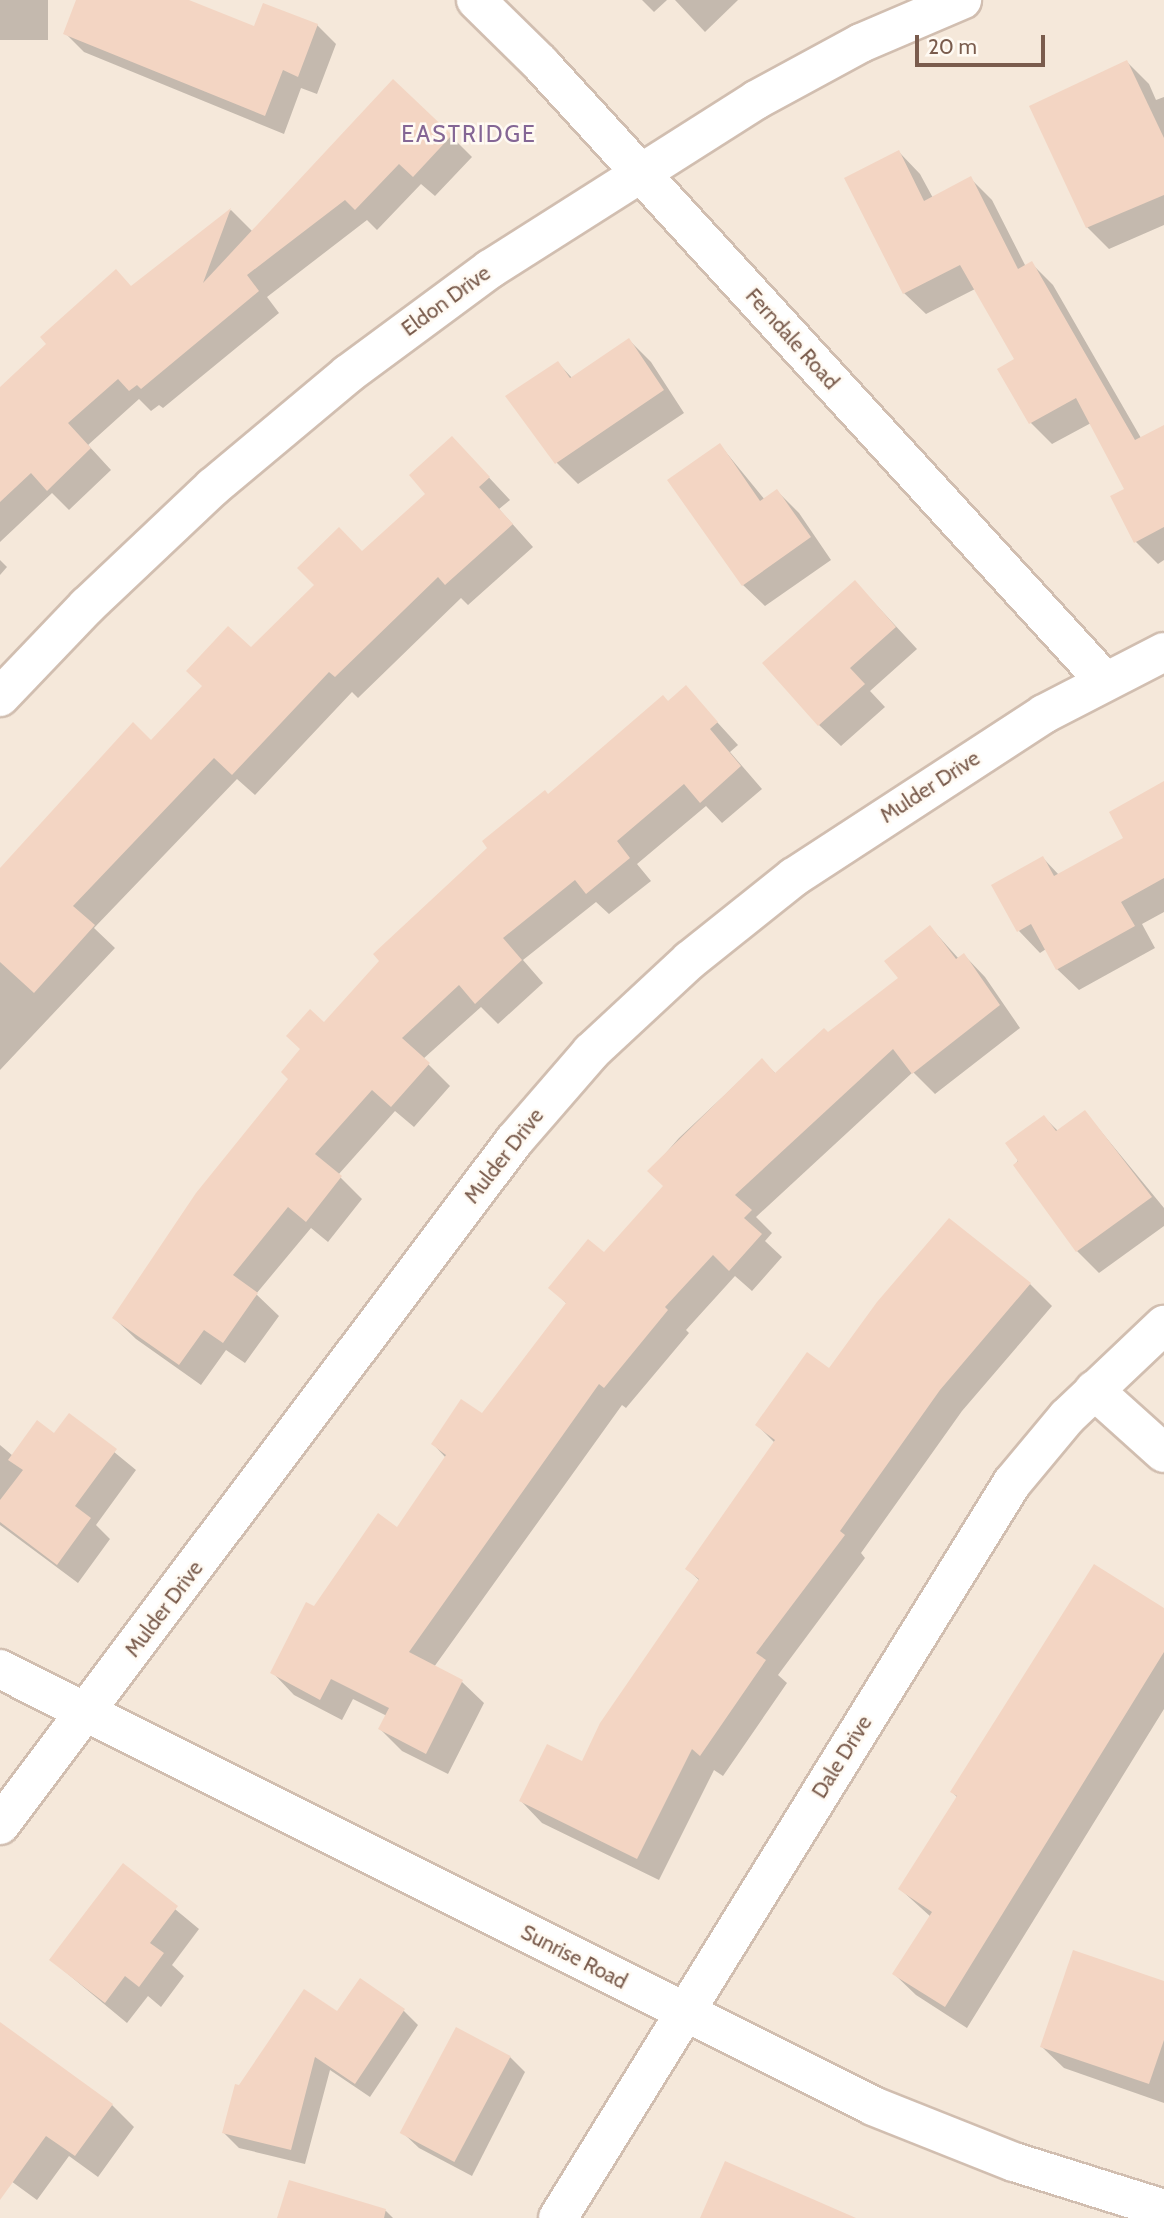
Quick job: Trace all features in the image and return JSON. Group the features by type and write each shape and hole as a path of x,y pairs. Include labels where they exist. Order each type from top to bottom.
{"street":[{"name":"Ferndale Road","path":"476,0 640,173 1105,681"},
{"name":"Eldon Drive","path":"0,697 149,546 280,428 490,269 809,70 962,0"},
{"name":"Mulder Drive","path":"0,1825 514,1141 592,1052 680,968 794,877 1024,726 1164,652"},
{"name":"Dale Drive","path":"558,2218 1013,1483 1094,1390 1164,1325"},
{"path":"1094,1390 1164,1453"},
{"name":"Sunrise Road","path":"0,1669 684,2013 943,2136 1164,2208"}],"shaded area":[{"path":"0,0 1164,0 1164,2218 0,2218"}],"building":[{"path":"76,0 189,0 254,26 263,3 318,24 298,77 283,70 265,116 63,34"},
{"path":"1127,60 1164,138 1164,195 1086,228 1029,106"},
{"path":"393,79 452,135 413,177 399,164 355,210 345,200 247,275 259,291 141,389 137,385 129,391 118,379 68,423 91,448 47,491 31,473 0,502 0,387 46,344 40,337 116,269 131,286 231,208 203,283"},
{"path":"899,150 924,201 971,176 1018,269 1032,261 1135,440 1164,425 1164,527 1134,543 1110,496 1124,489 1076,398 1029,424 997,369 1014,359 960,265 903,294 844,178"},
{"path":"629,338 664,390 555,464 505,396 558,361 570,378"},
{"path":"452,436 490,477 479,487 513,524 445,585 438,577 335,677 329,672 232,775 214,758 73,906 95,925 34,993 0,962 0,868 133,722 151,740 202,686 186,671 228,626 251,647 314,585 297,568 339,527 362,551 425,494 409,475"},
{"path":"720,443 760,501 777,489 811,537 742,586 667,480"},
{"path":"855,580 896,627 850,668 865,684 818,726 762,663"},
{"path":"686,685 718,722 710,729 741,766 700,803 684,784 617,841 630,858 586,894 575,880 503,938 522,960 475,1004 459,985 402,1038 430,1063 391,1107 372,1090 315,1154 342,1176 306,1222 288,1207 233,1275 258,1293 223,1343 204,1330 179,1365 112,1318 196,1193 288,1079 281,1072 300,1049 286,1036 310,1009 324,1022 379,961 373,954 487,848 482,841 545,790 548,794 663,695 668,701"},
{"path":"1164,781 1164,878 1121,902 1135,926 1056,970 1031,924 1017,932 991,885 1043,856 1054,876 1123,838 1109,812"},
{"path":"930,925 956,959 964,953 1000,1005 912,1074 893,1049 735,1195 752,1210 744,1218 762,1234 729,1271 713,1255 665,1307 668,1310 604,1388 599,1384 409,1652 463,1680 426,1754 378,1729 389,1708 331,1679 320,1700 270,1673 306,1602 314,1606 378,1513 397,1527 446,1455 431,1444 461,1399 482,1413 566,1303 548,1288 588,1239 604,1252 663,1186 647,1171 762,1058 775,1073 824,1028 828,1032 898,978 884,961"},
{"path":"1085,1110 1152,1197 1076,1252 1013,1165 1018,1161 1005,1143 1044,1115 1056,1131"},
{"path":"949,1218 1031,1283 940,1390 840,1531 845,1535 756,1653 766,1660 700,1756 692,1749 637,1859 519,1801 547,1744 582,1761 600,1723 699,1579 685,1569 775,1440 755,1425 807,1352 829,1368 877,1302"},
{"path":"69,1413 117,1449 75,1506 91,1518 57,1565 0,1522 0,1500 23,1470 8,1460 37,1420 54,1433"},
{"path":"1094,1564 1164,1608 1164,1652 945,2007 892,1974 932,1912 898,1889 957,1796 950,1792"},
{"path":"123,1863 178,1906 150,1943 164,1953 139,1987 125,1976 105,2003 49,1960"},
{"path":"1073,1950 1164,1981 1164,2040 1149,2084 1040,2047"},
{"path":"360,1978 405,2009 355,2084 315,2057 291,2150 222,2133 235,2084 239,2085 304,1989 337,2011"},
{"path":"0,2022 113,2104 75,2156 46,2136 0,2200"},
{"path":"456,2027 511,2056 454,2162 400,2133"},
{"path":"725,2161 856,2218 700,2218"},
{"path":"289,2180 386,2209 384,2218 277,2218"}],"district":[{"name":"EASTRIDGE","path":"469,134"}]}
